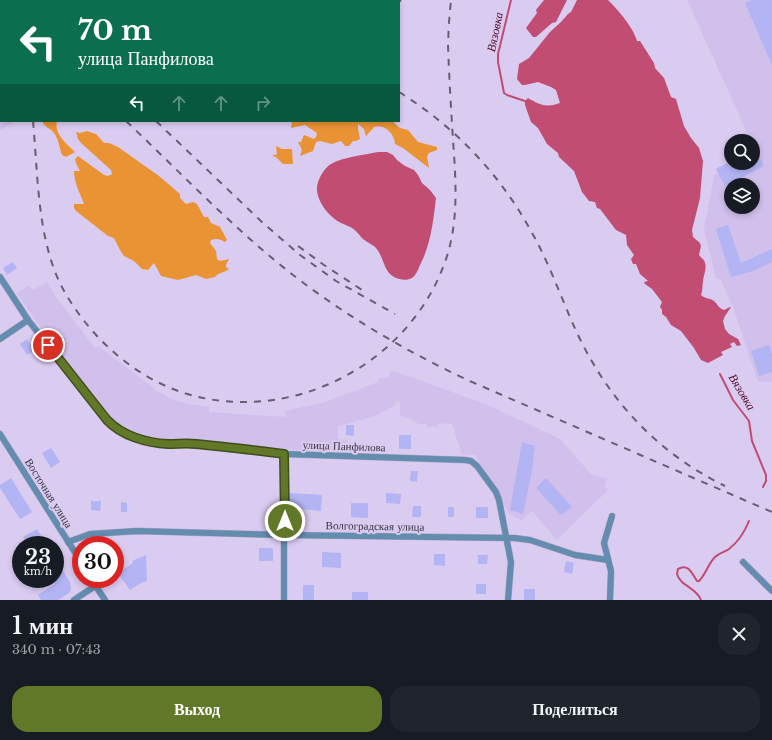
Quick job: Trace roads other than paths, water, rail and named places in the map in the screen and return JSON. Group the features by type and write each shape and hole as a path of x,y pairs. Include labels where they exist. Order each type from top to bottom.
{"street":[{"name":"улица Панфилова","path":"0,277 28,320 107,420 119,430 145,441 159,443 189,443 284,454 471,461 477,466 496,492 501,506 504,530 507,538 511,562 508,600"},
{"path":"0,339 28,320"},
{"name":"Восточная улица","path":"0,434 72,548"},
{"path":"284,454 284,600"},
{"path":"610,600 611,571 604,543 612,516"},
{"name":"Волгоградская улица","path":"68,542 90,534 137,531 507,538 530,540 575,555 608,560"},
{"path":"743,562 772,591"},
{"path":"74,600 92,588"},
{"path":"96,588 105,600"}],"waterway":[{"name":"Вязовка","path":"511,0 498,54 498,62 504,93 525,101"},
{"name":"Вязовка","path":"720,374 733,400 749,421 752,441 766,475 766,481 763,487"},
{"name":"Вязовка","path":"701,600 696,593 681,581 677,574 678,569 685,567 688,568 697,581 699,581 715,557 729,549 738,540 749,521"}],"railway":[{"path":"33,122 43,229 54,270 63,289 74,306 99,338 130,365 165,386 184,393 224,401 264,401 303,393 340,379 374,358 403,331 427,299 445,262 453,232 455,202 455,171 448,44 451,0"},
{"path":"400,93 419,105 457,136 474,153 505,190 519,210 538,244 578,335 591,359 621,404 638,423 678,458 725,486"},
{"path":"127,122 229,220 271,257 314,291 380,334 402,347 472,382 772,512"},
{"path":"157,122 263,223 300,255 336,281 395,314"},
{"path":"298,246 362,290"}]}
